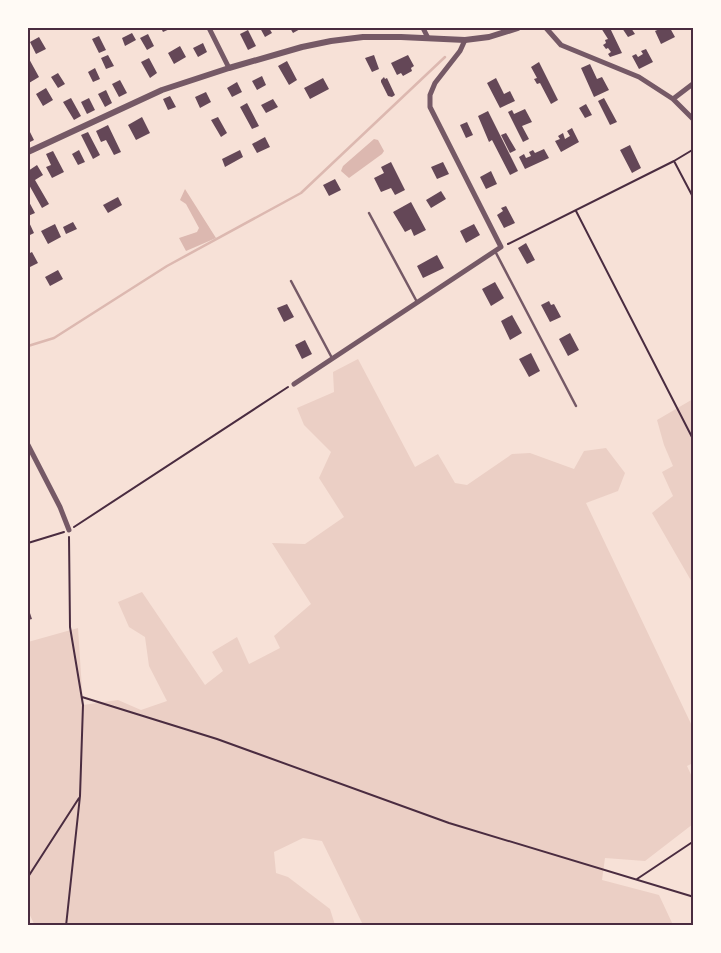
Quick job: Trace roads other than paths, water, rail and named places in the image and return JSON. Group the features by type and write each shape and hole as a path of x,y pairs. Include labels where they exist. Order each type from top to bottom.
{"street":[{"path":"209,28 229,68"},
{"path":"423,28 428,38"},
{"path":"28,152 162,90 302,47 363,37 465,40 489,37 518,28"},
{"path":"546,28 561,44 639,77 673,99 694,120"},
{"path":"294,384 501,247 430,107 430,95 435,83 460,51 465,40"},
{"path":"673,99 694,84"},
{"path":"28,445 60,507 68,530"}],"lane":[{"path":"369,213 417,303"},
{"path":"495,251 576,406"},
{"path":"292,281 332,358"}],"waterway":[{"path":"28,346 54,338 167,266 301,193 445,57"}]}
